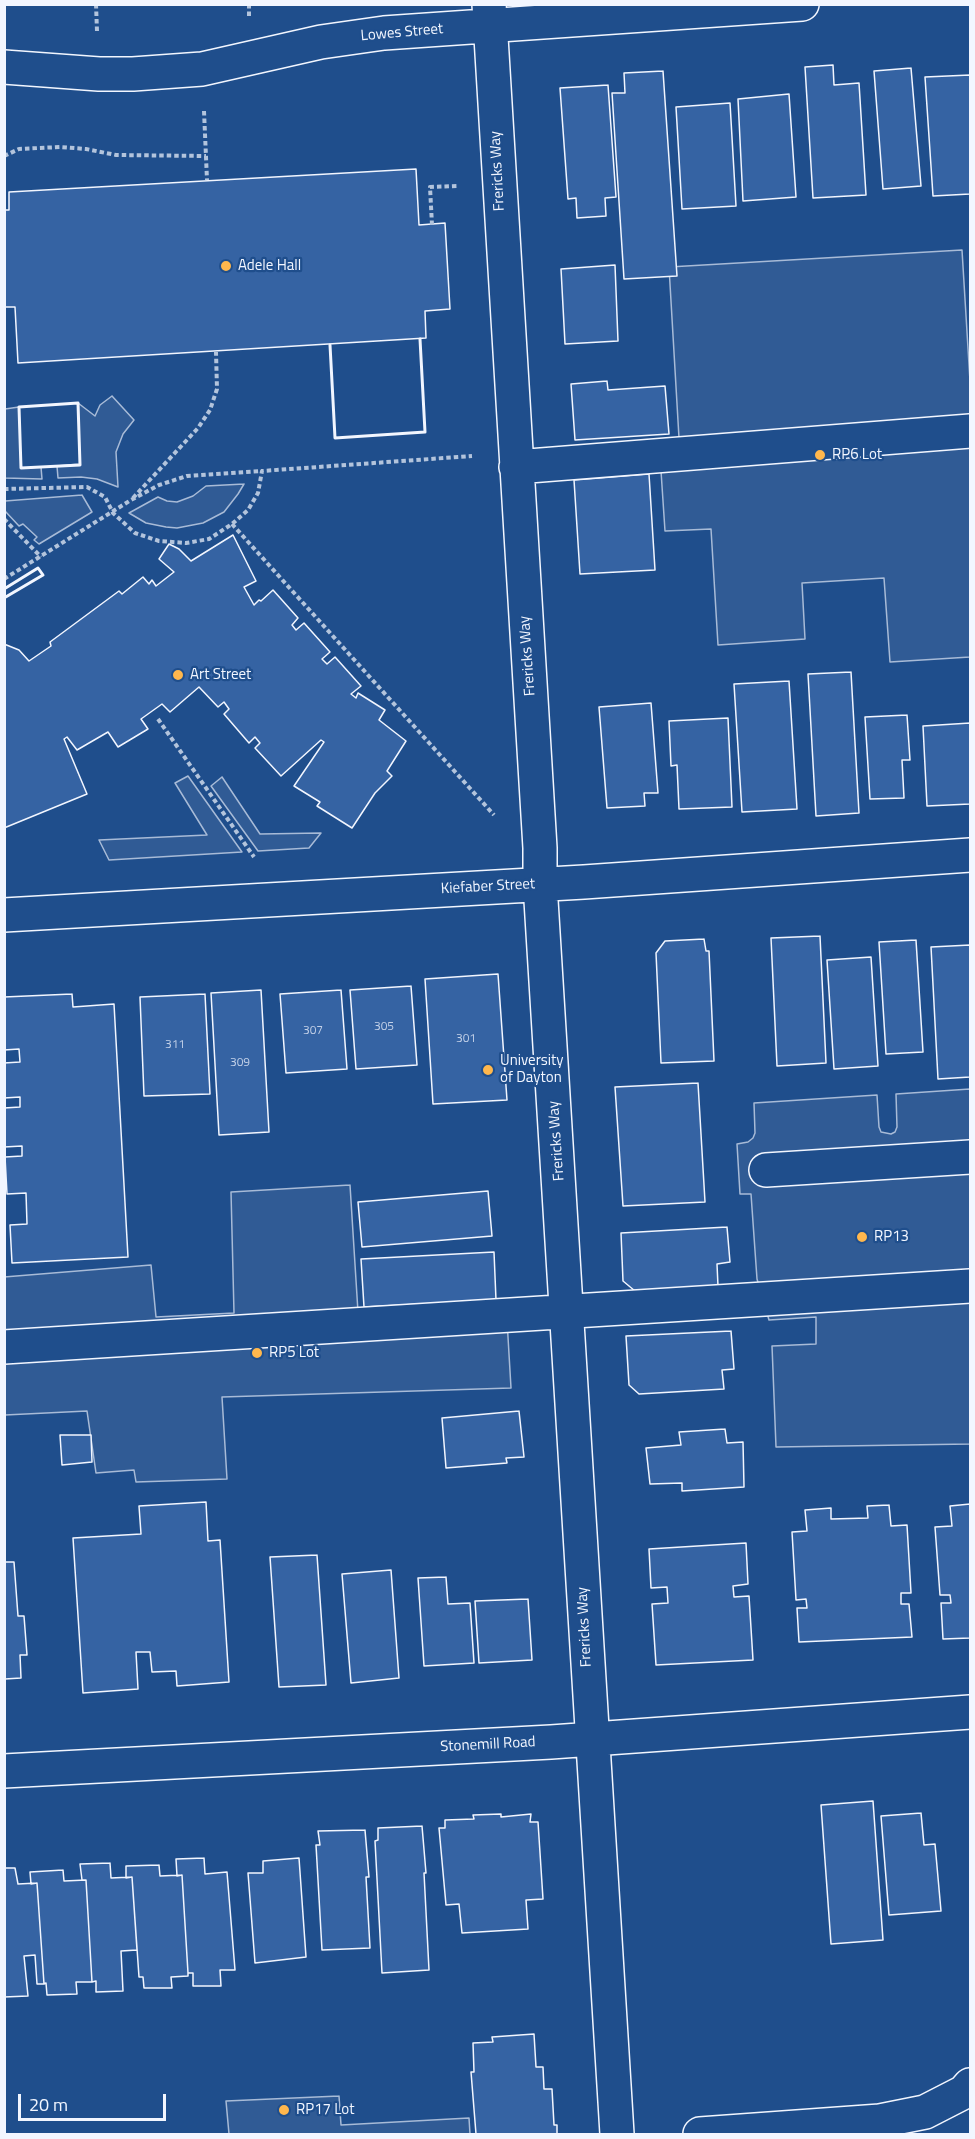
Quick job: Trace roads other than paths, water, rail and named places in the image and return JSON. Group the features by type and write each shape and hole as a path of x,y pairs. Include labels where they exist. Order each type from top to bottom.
{"street":[{"name":"Lowes Street","path":"4,67 99,74 202,69 342,39 489,15 802,4"},
{"name":"Frericks Way","path":"489,15 617,2134"},
{"path":"516,467 970,431"},
{"name":"Kiefaber Street","path":"4,915 540,884 970,855"},
{"path":"766,1170 970,1158"},
{"path":"4,1347 970,1286"},
{"name":"Stonemill Road","path":"4,1771 592,1739 970,1712"},
{"path":"700,2134 880,2121 925,2112 964,2092 970,2085"}],"place":[{"name":"Adele Hall","path":"226,266"},
{"name":"RP6 Lot","path":"820,455"},
{"name":"Art Street","path":"178,675"},
{"name":"University of Dayton","path":"488,1070"},
{"name":"RP13","path":"862,1237"},
{"name":"RP5 Lot","path":"257,1353"},
{"name":"RP17 Lot","path":"284,2110"}]}
